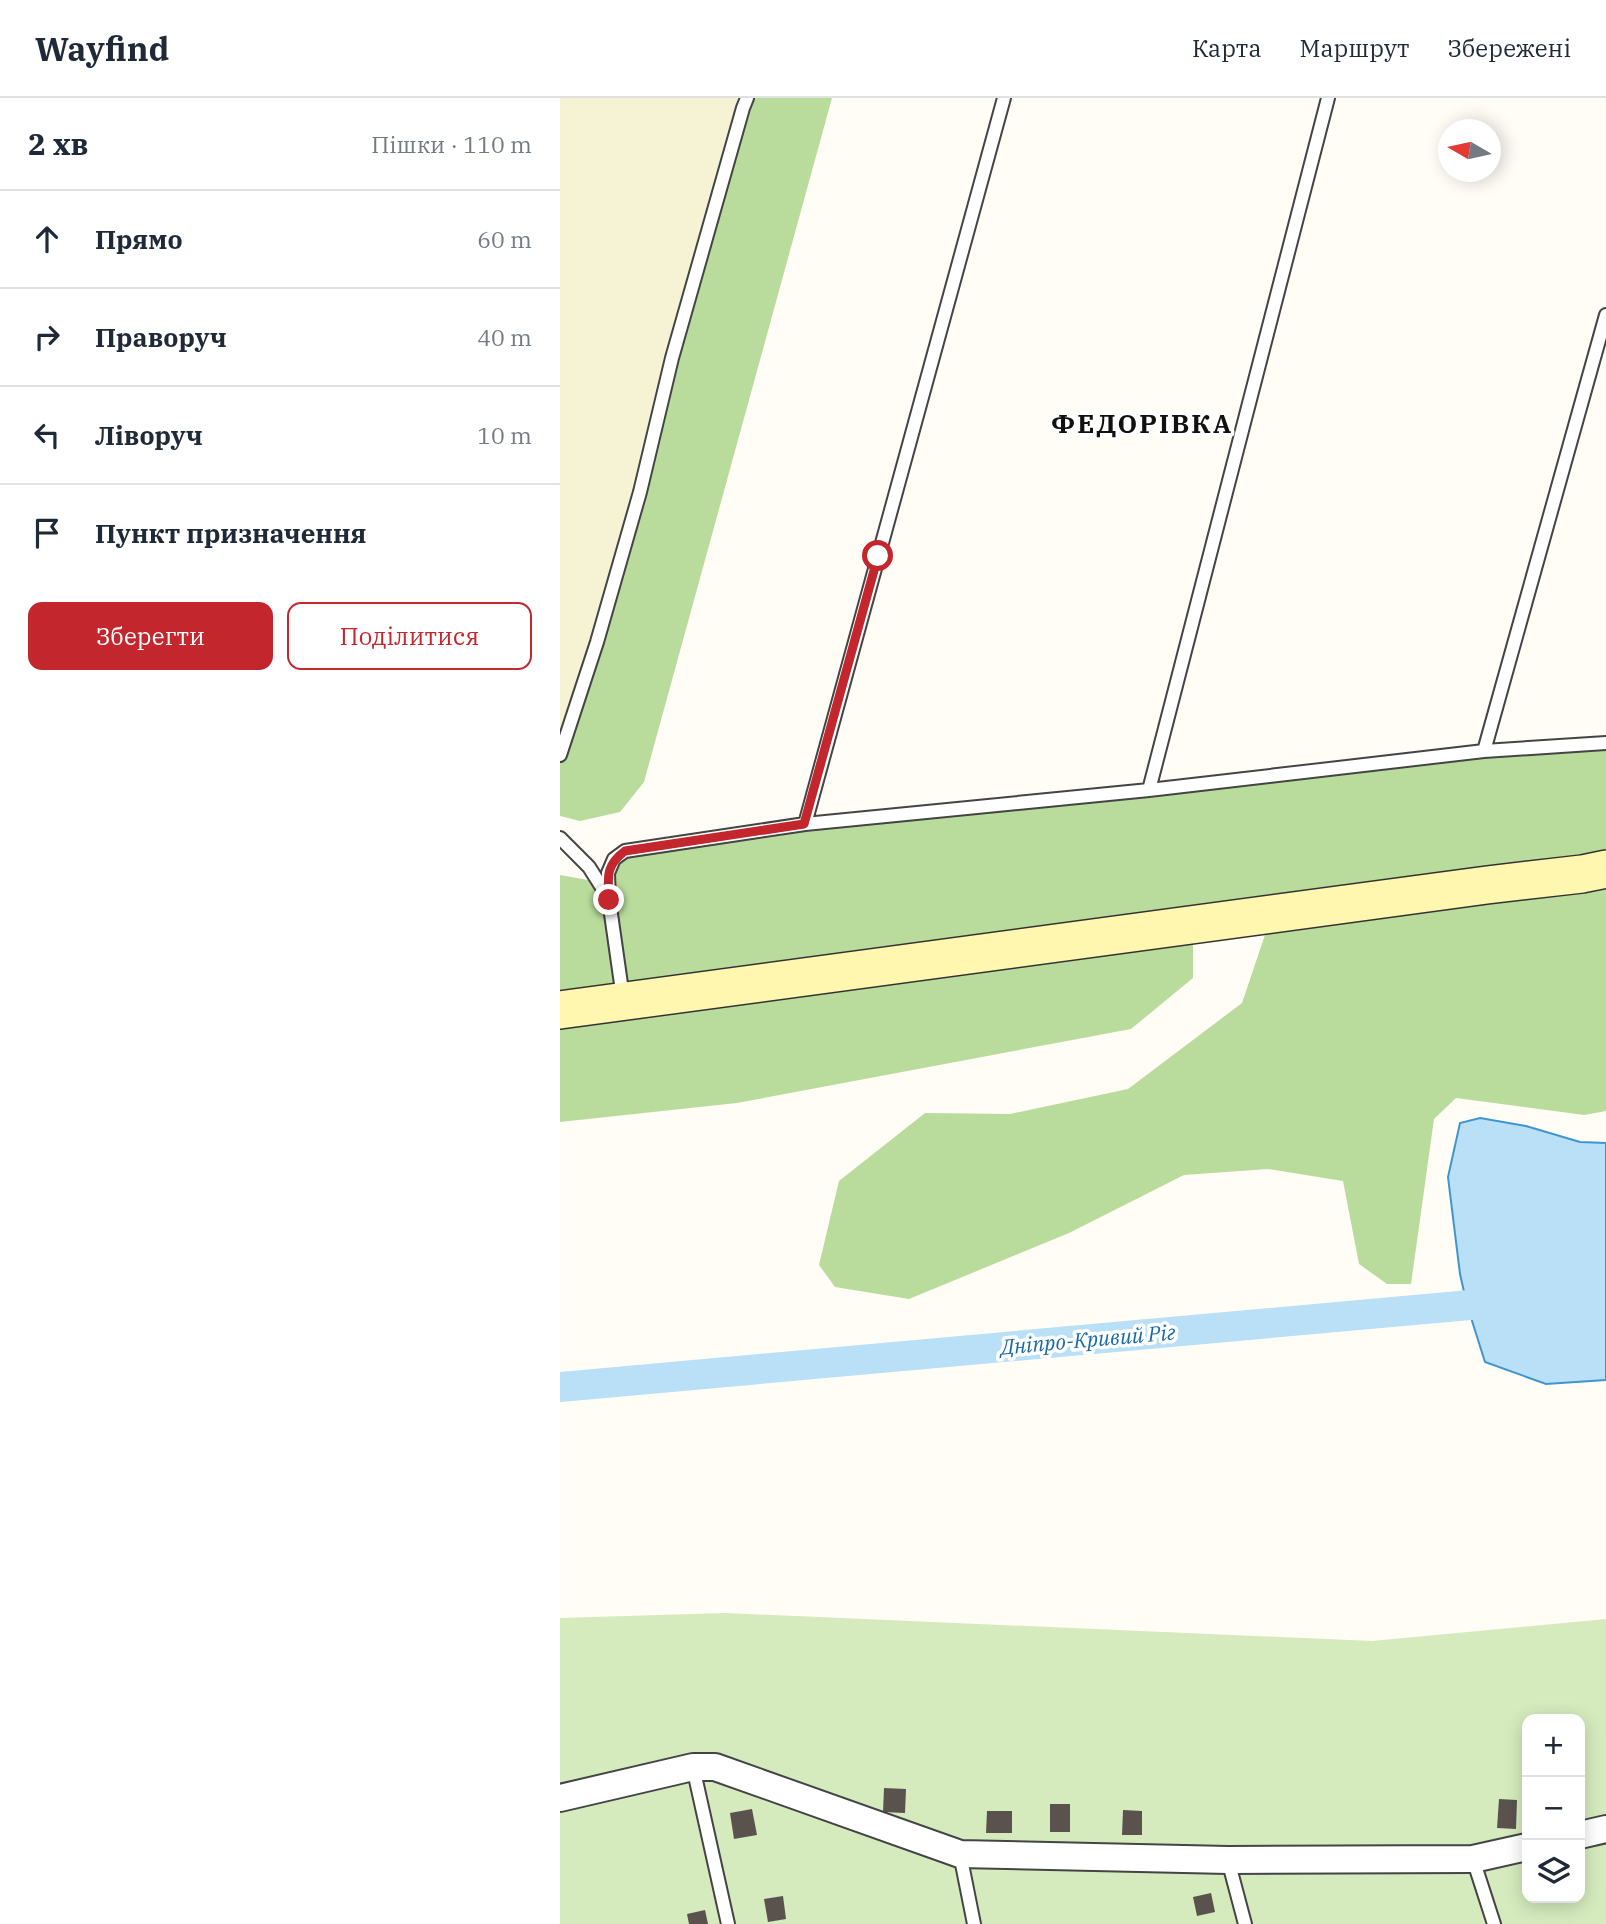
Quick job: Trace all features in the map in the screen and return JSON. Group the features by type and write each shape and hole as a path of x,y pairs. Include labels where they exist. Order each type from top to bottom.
{"main road":[{"path":"560,1010 1606,869"}],"street":[{"path":"560,1798 694,1767 715,1767 960,1854 1228,1860 1473,1859 1522,1848"},
{"path":"1585,1834 1606,1829"}],"lane":[{"path":"560,755 597,642 636,505 672,358 747,98"},
{"path":"804,824 1004,98"},
{"path":"1149,790 1328,98"},
{"path":"1484,751 1606,315"},
{"path":"624,1002 609,900 608,873 614,859 625,851 804,824 1149,790 1484,751 1606,743"},
{"path":"560,838 589,867 609,900"},
{"path":"694,1767 728,1924"},
{"path":"960,1854 974,1924"},
{"path":"1473,1859 1494,1924"},
{"path":"1228,1860 1245,1924"}],"shaded area":[{"path":"560,98 747,98 560,755"}],"green space":[{"path":"747,98 832,98 644,782 620,812 580,821 560,816 560,755"},
{"path":"1606,736 1606,1111 1584,1115 1456,1098 1434,1119 1411,1284 1387,1284 1359,1264 1343,1181 1268,1169 1184,1175 1069,1233 909,1299 835,1287 819,1265 839,1181 925,1113 1010,1114 1128,1089 1242,1003 1272,914 1193,925 1193,978 1131,1029 737,1103 560,1122 560,875 599,882 625,851"},
{"path":"726,1613 1372,1641 1606,1619 1606,1924 560,1924 560,1618"}],"water":[{"path":"1480,1118 1526,1126 1580,1142 1606,1143 1606,1380 1546,1384 1485,1362 1460,1274 1448,1177 1460,1123"}],"building":[{"path":"884,1788 906,1789 905,1813 883,1812"},
{"path":"1499,1799 1517,1800 1516,1829 1497,1828"},
{"path":"1050,1804 1070,1804 1070,1832 1050,1832"},
{"path":"752,1809 757,1835 734,1839 730,1813"},
{"path":"1123,1810 1142,1811 1142,1835 1122,1835"},
{"path":"987,1811 1012,1811 1012,1833 986,1833"},
{"path":"1211,1893 1215,1912 1197,1916 1193,1897"},
{"path":"783,1896 786,1919 768,1922 764,1899"},
{"path":"705,1910 708,1924 689,1924 687,1914"}],"waterway":[{"name":"Дніпро-Кривий Ріг","path":"560,1387 1481,1304 1505,1294"}],"district":[{"name":"ФЕДОРІВКА","path":"1142,423"}],"route":[{"path":"609,900 608,873 614,859 625,851 804,824 878,556"}]}
